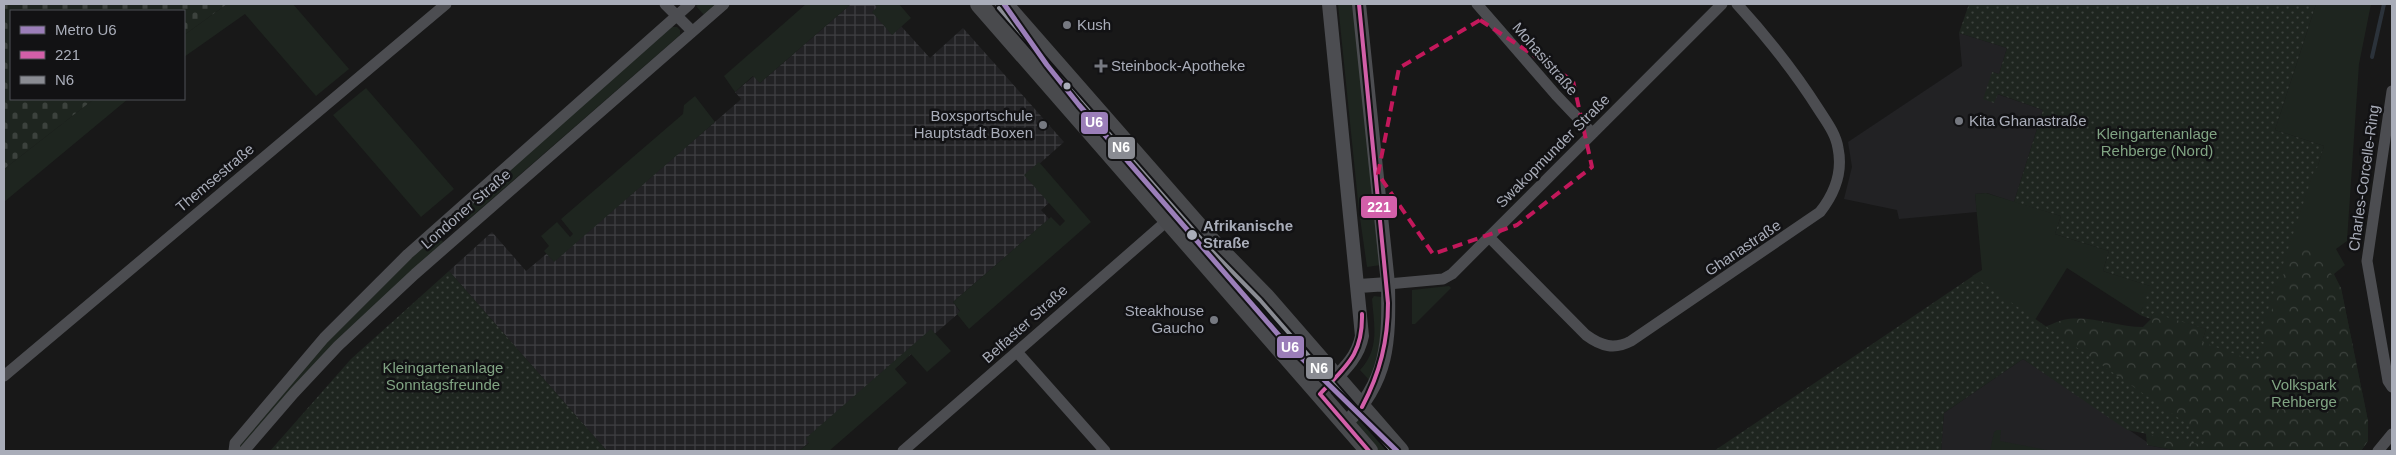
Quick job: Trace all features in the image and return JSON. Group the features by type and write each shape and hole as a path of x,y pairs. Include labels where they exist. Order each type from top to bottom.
{"main road":[{"path":"979,4 1369,451"},
{"path":"1004,4 1215,245 1265,296 1400,451"}],"street":[{"name":"Themsestraße","path":"4,376 446,4"},
{"path":"665,4 692,31"},
{"name":"Londoner Straße","path":"234,451 235,443 270,399 324,338 372,289 441,223 690,4"},
{"name":"Londoner Straße","path":"244,451 332,353 401,287 724,4"},
{"path":"1320,394 1360,349 1362,322 1329,4"},
{"path":"1345,424 1362,408 1381,368 1387,343 1388,284 1359,4"},
{"name":"Mohasistraße","path":"1477,4 1592,133"},
{"name":"Swakopmunder Straße","path":"1388,284 1443,279 1452,274 1722,4"},
{"name":"Ghanastraße","path":"1489,237 1586,335 1605,346 1614,346 1631,341 1820,212 1836,188 1839,168 1838,146 1829,125 1805,87 1736,4"},
{"name":"Charles-Corcelle-Ring","path":"2392,91 2367,261 2388,381 2392,386"},
{"name":"Belfaster Straße","path":"903,451 1168,220"},
{"path":"1359,286 1388,284"},
{"path":"1017,352 1105,451"},
{"path":"2378,451 2392,434"}],"highlighted area":[{"path":"1480,20 1573,81 1592,167 1517,225 1433,254 1378,174 1399,68"}],"shaded area":[{"path":"851,4 881,4 930,58 963,28 1064,142 1029,173 1052,200 1041,210 1049,219 953,302 960,312 799,451 607,451 449,271 492,232 526,271 550,251 557,258 738,102 741,99 735,92 754,76 760,83"},
{"name":"Kita Ghanastraße","path":"1959,33 2007,48 1999,74 1992,72 1997,94 2043,110 2014,202 1987,193 1975,194 1977,212 1899,219 1897,210 1844,199 1852,167 1848,142 1962,66"},
{"path":"2023,359 2147,442 2147,445 2179,451 1941,451 1944,413"}],"green space":[{"path":"4,4 227,4 185,34 185,10 10,10 10,100 93,100 4,169"},
{"path":"227,4 293,4 349,69 316,96 245,14 185,56 185,34"},
{"path":"699,4 716,4 704,15 696,6"},
{"path":"806,4 851,4 760,83 753,76 735,92 724,76"},
{"path":"874,4 899,4 911,18 892,35 872,12 877,7"},
{"path":"1338,4 1354,4 1381,265 1367,267 1359,211"},
{"name":"Kleingartenanlage Rehberge (Nord)","path":"1969,4 2316,4 2275,130 2324,146 2258,340 2265,343 2257,362 2202,342 2206,329 2153,313 2151,319 2140,315 2150,286 2103,271 2109,251 2055,234 2061,216 2014,202 2043,110 1998,94 1994,103 1983,99 1992,72 1999,74 2007,48 1959,33"},
{"name":"Volkspark Rehberge","path":"2316,4 2371,4 2359,64 2347,241 2336,249 2345,265 2334,274 2341,288 2368,421 2368,441 2361,451 2235,451 2160,337 2264,343 2257,341 2315,167 2317,168 2324,146 2275,130"},
{"path":"672,27 677,27 680,30 680,35 468,220 461,212"},
{"path":"366,88 454,189 421,217 333,115"},
{"path":"695,96 715,122 554,262 544,251 549,246 541,236 557,222 570,237 573,234 561,219 683,114 684,105"},
{"path":"93,100 127,100 4,202 4,169"},
{"path":"1039,162 1091,222 969,329 957,314 960,311 953,302 1051,217 1060,226 1065,221 1024,175"},
{"path":"1986,193 2061,216 2055,234 2109,251 2103,271 2160,289 2142,309 2140,315 2067,268 2035,320 1972,276 1982,270 1975,194"},
{"path":"1172,206 1308,361 1305,364 1169,209"},
{"path":"436,234 444,243 342,335 241,448 237,449 327,341"},
{"name":"Volkspark Rehberge","path":"2292,249 2325,251 2323,262 2341,288 2368,421 2368,441 2361,451 2179,451 2147,445 2145,424 2060,337 2045,327 2062,320 2077,318 2143,327 2151,319 2153,312 2206,329 2202,342 2264,343 2261,342"},
{"name":"Kleingartenanlage Sonntagsfreunde","path":"449,271 607,451 270,451 351,359"},
{"path":"1973,276 2206,437 2203,445 2127,430 2023,359 1944,413 1941,451 1714,451"},
{"path":"1449,286 1451,288 1415,324 1412,324 1412,290"},
{"path":"1374,296 1382,297 1381,329 1379,350 1369,380 1360,370 1371,354 1373,345 1372,299"},
{"path":"931,329 951,351 927,372 911,354 895,369 907,383 829,451 799,451 809,443 806,438"},
{"path":"1358,420 1387,451 1378,451 1356,426"},
{"path":"2001,430 2000,441 2052,451 1990,451 1994,432"}],"waterway":[{"path":"2372,57 2384,4"}],"metro line":[{"name":"U6","path":"1004,4 1047,65 1079,105 1282,339 1397,451"}],"transit line":[{"name":"221","path":"1359,4 1388,303 1385,344 1374,382 1362,407"},
{"name":"N6","path":"999,8 1210,249 1260,300 1392,451"},
{"name":"221","path":"1320,394 1345,367 1356,350 1360,340 1362,314"},
{"name":"221","path":"1320,394 1369,451"}],"place":[{"name":"Kush","path":"1067,25"},
{"name":"Steinbock-Apotheke","path":"1101,66"},
{"name":"Kita Ghanastraße","path":"1959,121"},
{"name":"Boxsportschule Hauptstadt Boxen","path":"1043,125"},
{"name":"Afrikanische Straße","path":"1192,235"},
{"name":"Steakhouse Gaucho","path":"1214,320"}]}
